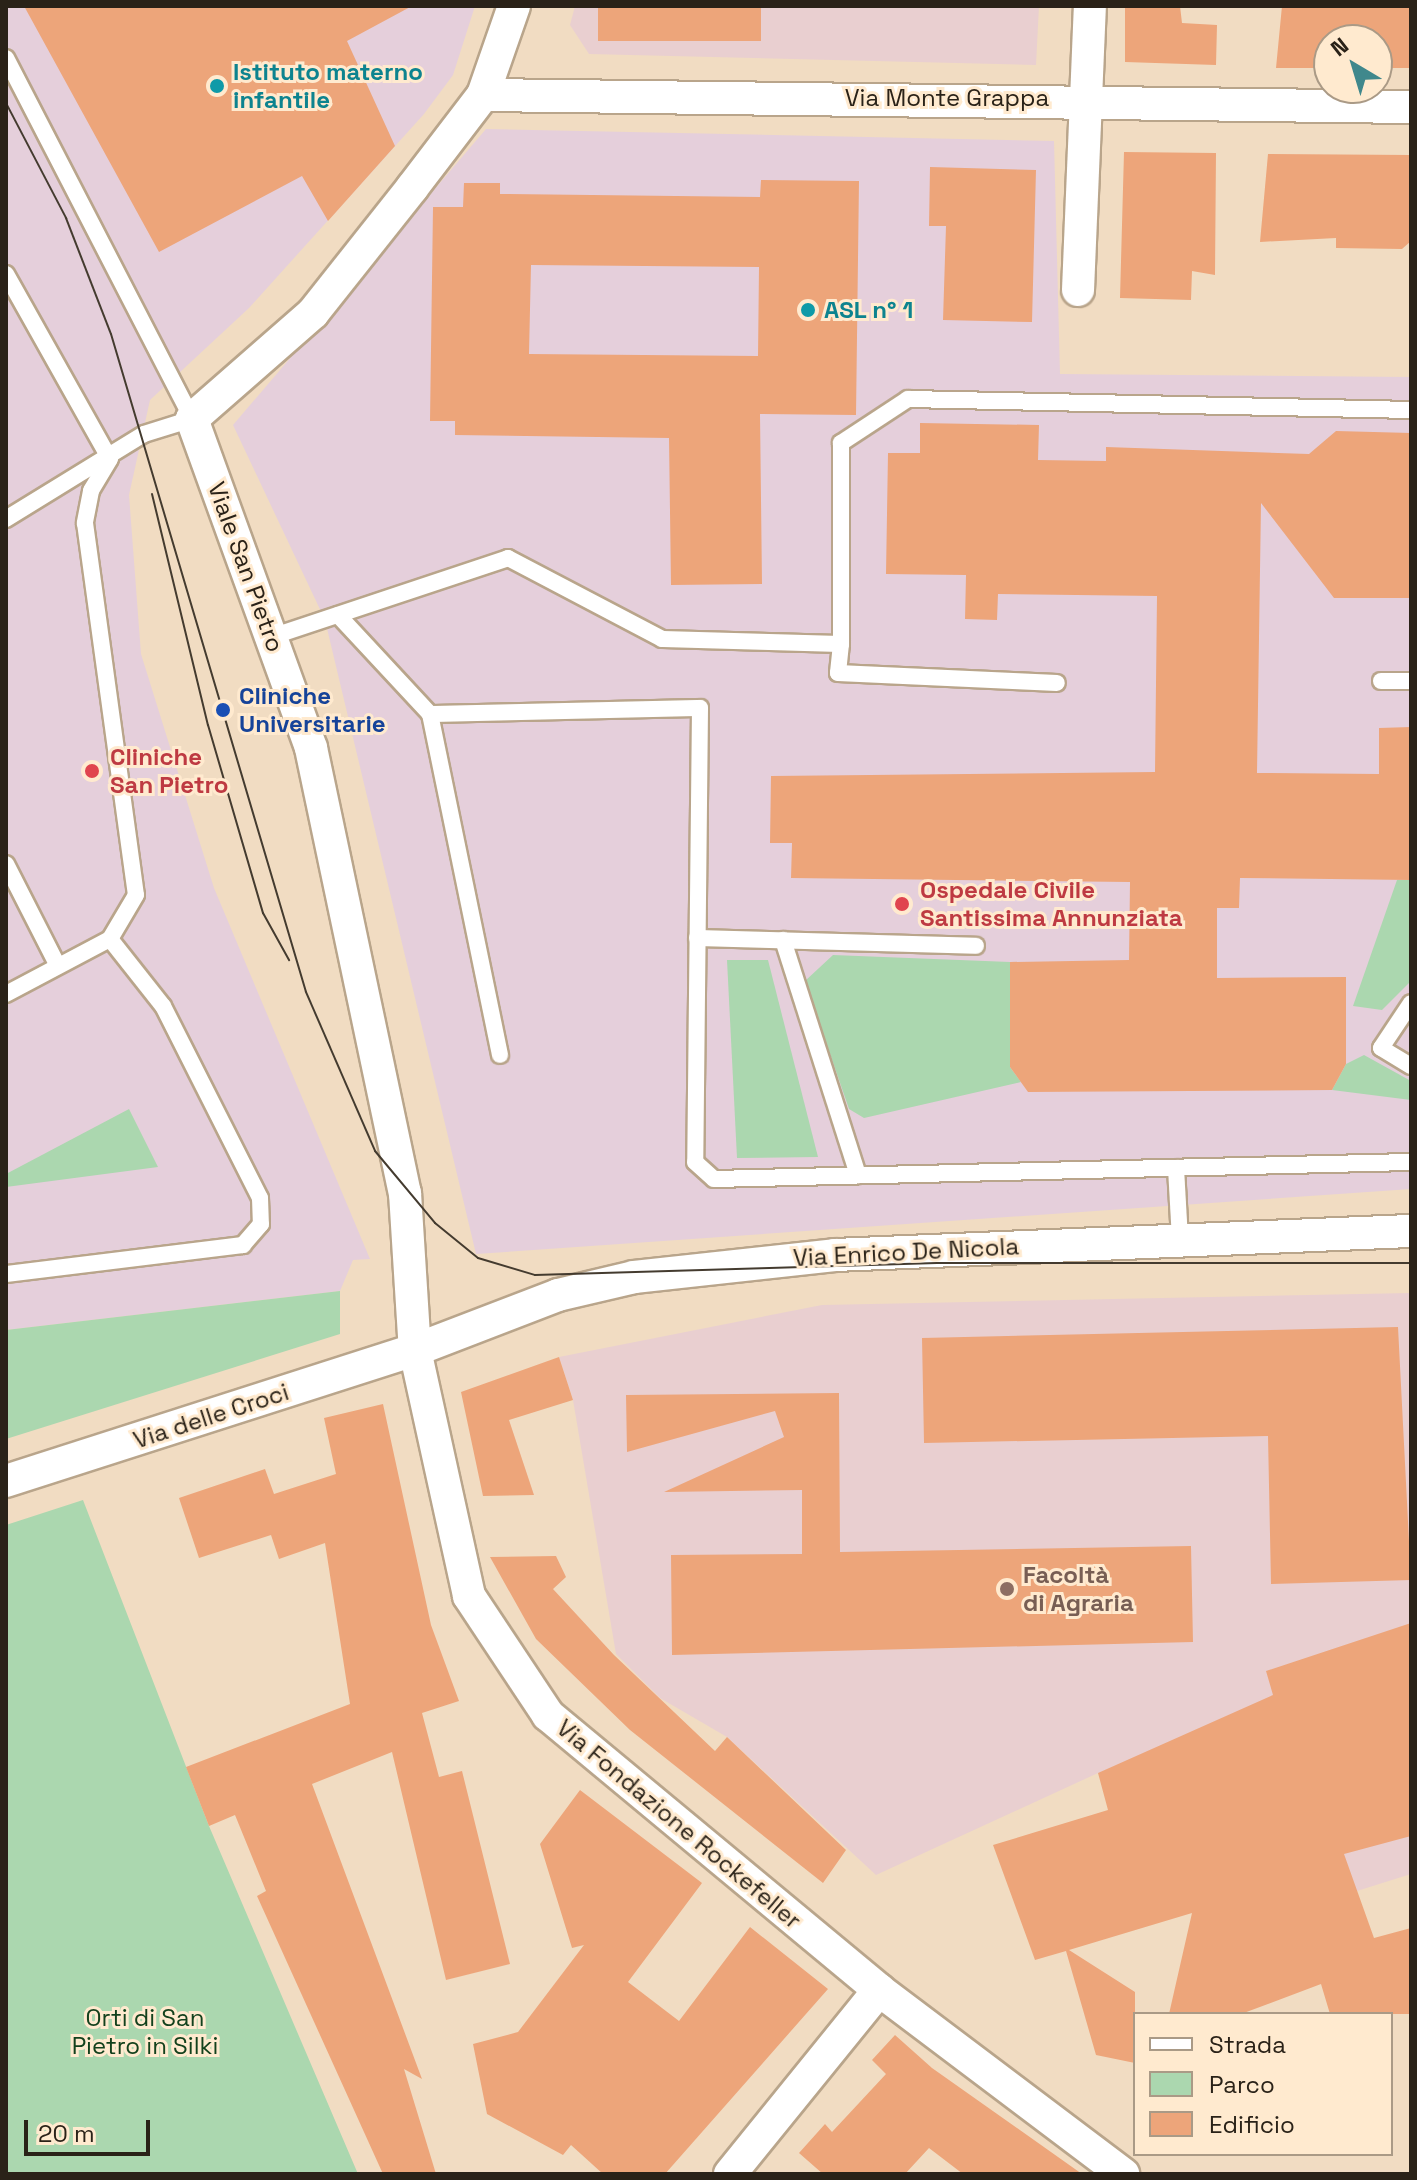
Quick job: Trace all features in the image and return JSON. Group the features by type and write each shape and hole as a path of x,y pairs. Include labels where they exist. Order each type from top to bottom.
{"street":[{"path":"192,419 313,313 483,95 514,6"},
{"path":"1078,290 1089,99 1090,6"},
{"name":"Via Monte Grappa","path":"483,95 1089,99 1411,107"},
{"name":"Viale San Pietro","path":"192,419 311,748 405,1193 415,1350"},
{"name":"Via Enrico De Nicola","path":"415,1350 558,1295 634,1277 757,1260 1411,1231"},
{"name":"Via delle Croci","path":"6,1481 415,1350"},
{"name":"Via Fondazione Rockefeller","path":"415,1350 469,1596 548,1715 879,1990 1123,2174"},
{"path":"730,2174 879,1990"}],"lane":[{"name":"Viale San Pietro","path":"6,58 192,419"},
{"path":"6,274 110,459"},
{"path":"1057,683 838,673 841,644 841,443 908,399 1411,410"},
{"path":"6,519 110,459 144,434 192,419"},
{"path":"6,994 110,939 136,895 85,523 91,491 110,459"},
{"path":"271,637 508,558 662,639 841,644"},
{"path":"338,615 430,714 500,1055"},
{"path":"1381,681 1411,681"},
{"path":"430,714 700,708 695,1162 714,1179 1411,1162"},
{"path":"6,864 58,966"},
{"path":"697,938 976,946"},
{"path":"6,1274 243,1245 261,1224 260,1198 163,1006 110,939"},
{"path":"783,940 858,1175"},
{"path":"1411,1003 1381,1048 1411,1066"},
{"path":"1176,1168 1180,1240"}],"shaded area":[{"name":"Cliniche San Pietro","path":"6,6 475,6 453,75 424,114 249,308 150,400 129,495 141,654 214,888 370,1259 353,1260 340,1291 6,1330"},
{"path":"575,6 1039,6 1036,65 589,54 570,25"},
{"name":"Ospedale Civile Santissima Annunziata","path":"486,129 1054,141 1060,374 1411,377 1411,1189 476,1254 325,620 233,425"},
{"name":"Facoltà di Agraria","path":"1411,1293 1411,1874 1357,1891 1098,1773 876,1875 727,1737 660,1698 616,1654 573,1400 559,1357 822,1305"}],"green space":[{"path":"1397,880 1411,880 1411,981 1382,1010 1353,1006"},
{"path":"833,955 1010,962 1010,1067 1021,1082 864,1118 849,1109 805,981"},
{"path":"727,960 768,960 818,1157 737,1158"},
{"path":"1364,1055 1411,1081 1411,1100 1332,1090 1346,1064"},
{"path":"129,1109 158,1167 6,1187 6,1174"},
{"path":"340,1291 340,1334 6,1439 6,1330"},
{"name":"Orti di San Pietro in Silki","path":"83,1500 209,1826 358,2174 6,2174 6,1525"}],"building":[{"name":"Istituto materno infantile","path":"24,6 412,6 347,41 395,146 328,221 302,176 159,252"},
{"path":"598,6 761,6 761,41 598,41"},
{"path":"1125,6 1180,6 1182,23 1217,25 1216,65 1125,62"},
{"path":"1282,6 1411,6 1411,68 1393,68 1393,24 1313,24 1313,68 1276,68"},
{"path":"1124,152 1216,153 1215,275 1192,271 1191,300 1120,298"},
{"path":"1268,154 1411,155 1411,241 1402,249 1336,248 1336,238 1260,242"},
{"path":"930,167 1036,170 1032,322 943,320 946,226 929,226"},
{"name":"ASL n° 1","path":"761,180 859,181 856,415 760,414 762,584 671,585 669,438 455,435 455,421 430,421 433,207 463,207 464,183 500,183 500,194 760,197","holes":["531,265 759,267 758,356 529,354"]},
{"path":"920,423 1039,425 1038,460 1106,461 1106,447 1309,454 1336,431 1411,433 1411,598 1334,598 1261,503 1257,773 1379,774 1379,728 1411,727 1411,880 1240,878 1239,908 1217,908 1217,978 1346,977 1346,1064 1332,1090 1028,1092 1010,1067 1010,962 1129,960 1130,882 791,878 792,843 770,843 771,776 1155,772 1157,596 998,594 997,620 965,619 966,575 886,574 888,453 920,453"},
{"path":"1398,1327 1411,1580 1271,1584 1268,1436 924,1443 922,1338"},
{"path":"559,1357 573,1400 509,1420 534,1495 483,1496 461,1392"},
{"path":"839,1393 840,1552 1191,1546 1193,1642 672,1655 671,1555 802,1554 802,1490 664,1492 784,1437 775,1411 627,1452 626,1395"},
{"path":"383,1404 431,1625 459,1701 422,1713 439,1777 462,1771 510,1964 446,1980 392,1752 312,1784 422,2079 404,2069 436,2174 383,2174 257,1896 266,1891 235,1815 209,1826 186,1767 350,1704 325,1543 279,1559 271,1535 199,1558 179,1498 265,1469 274,1494 336,1474 324,1418"},
{"path":"556,1556 566,1577 553,1589 614,1655 715,1751 727,1737 846,1850 823,1883 630,1730 536,1639 490,1557"},
{"path":"1411,1623 1411,1836 1344,1854 1374,1938 1411,1928 1411,2014 1329,2012 1321,1984 1246,2012 1169,2012 1192,1913 1069,1950 1135,1992 1133,2063 1096,2055 1066,1951 1035,1960 993,1845 1108,1810 1098,1773 1273,1695 1266,1671"},
{"path":"580,1790 702,1883 628,1982 679,2021 750,1927 828,1989 665,2174 603,2174 571,2145 563,2155 487,2114 473,2044 518,2032 584,1945 572,1948 540,1844"},
{"path":"895,2035 932,2068 1082,2174 963,2174 929,2148 905,2174 823,2174 799,2153 825,2124 832,2132 886,2074 872,2060"}],"tram line":[{"path":"6,103 66,218 111,334 306,992 375,1151 435,1223 478,1258 535,1275 937,1263 1411,1263"},
{"path":"152,494 208,725 263,913 289,960"}],"place":[{"name":"Istituto materno infantile","path":"217,86"},
{"name":"ASL n° 1","path":"808,310"},
{"name":"Cliniche Universitarie","path":"223,710"},
{"name":"Cliniche San Pietro","path":"92,771"},
{"name":"Ospedale Civile Santissima Annunziata","path":"902,904"},
{"name":"Facoltà di Agraria","path":"1007,1589"}]}
